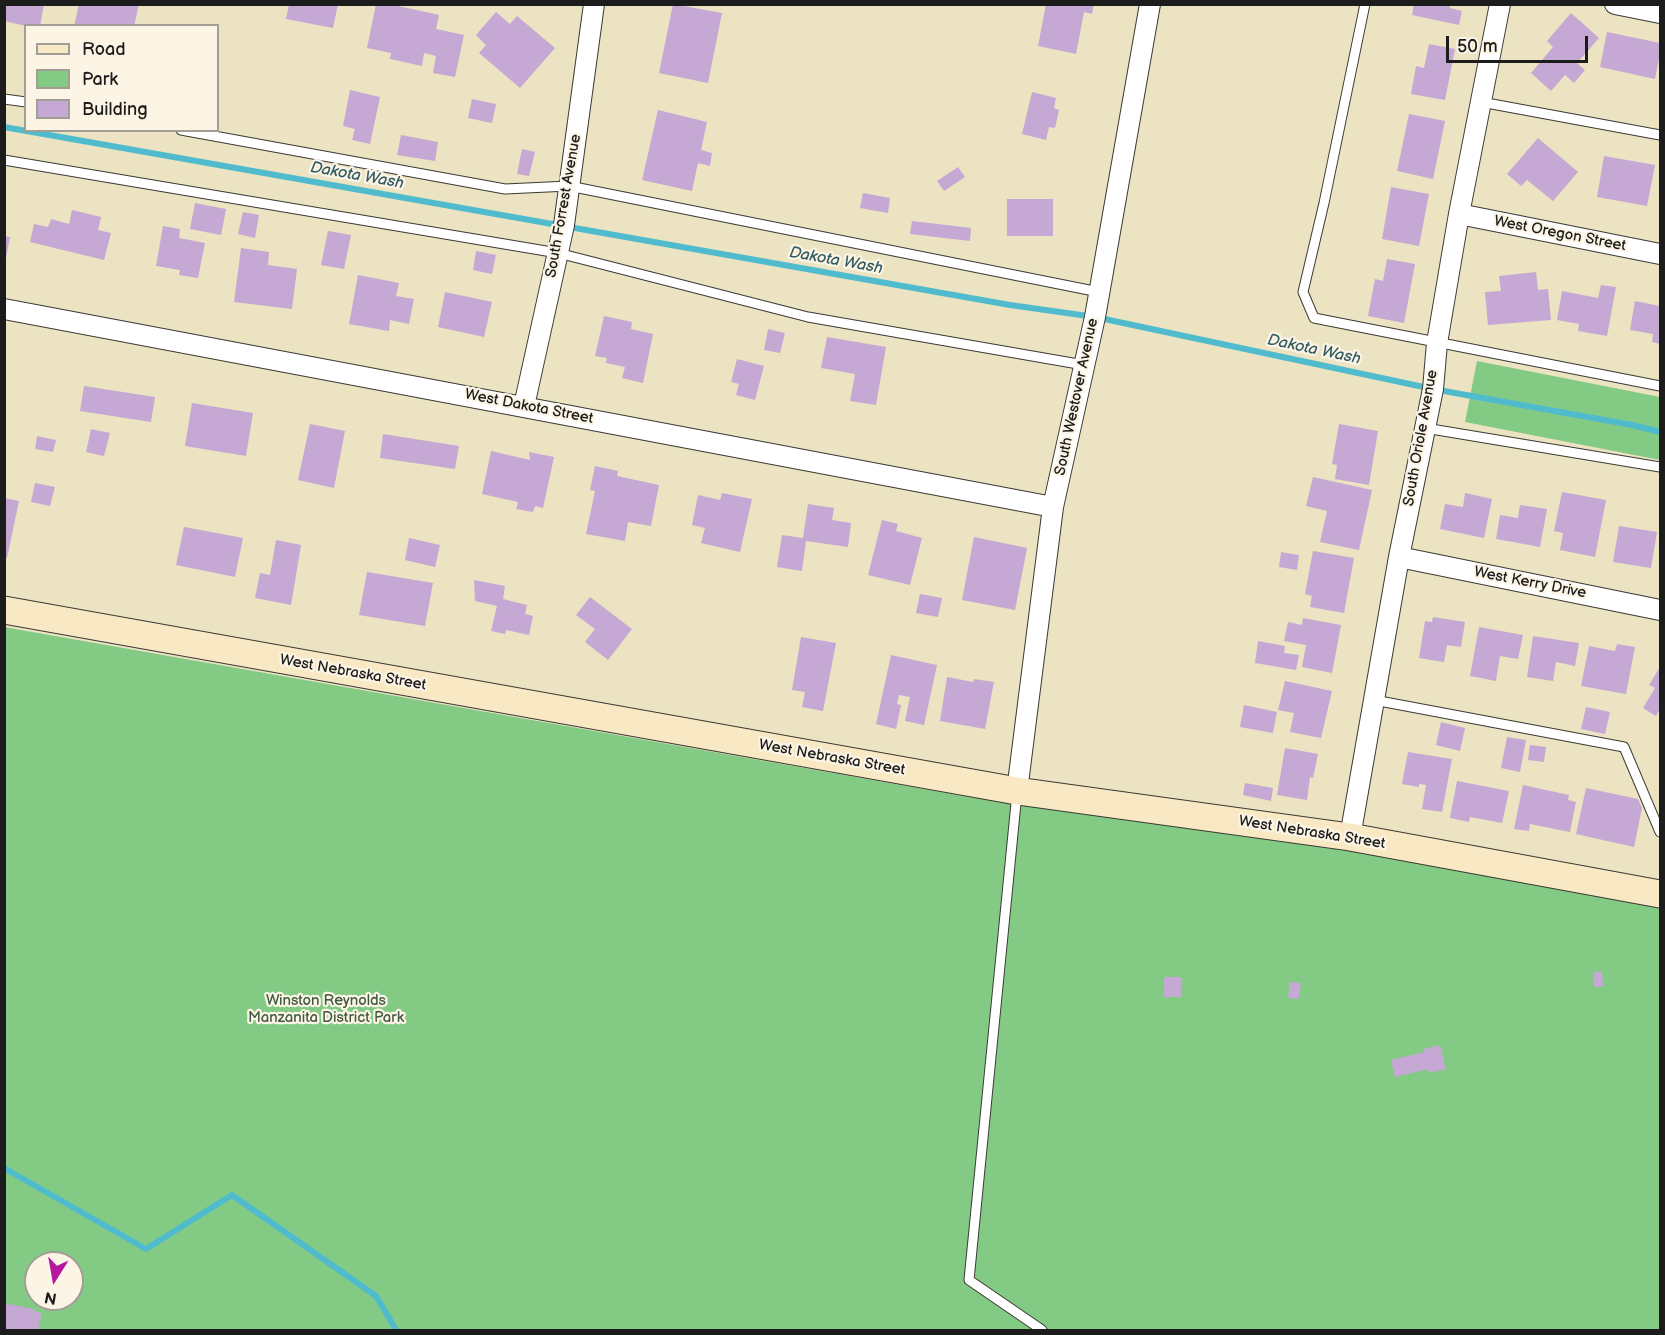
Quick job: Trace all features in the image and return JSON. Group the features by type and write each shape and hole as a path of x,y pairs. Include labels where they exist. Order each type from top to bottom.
{"street":[{"name":"South Forrest Avenue","path":"524,406 558,253 594,4"},
{"name":"South Westover Avenue","path":"1017,791 1053,507 1099,292 1150,4"},
{"name":"South Oriole Avenue","path":"1350,837 1400,557 1433,389 1437,343 1459,214 1500,4"},
{"path":"1615,4 1660,13"},
{"name":"West Oregon Street","path":"1459,214 1660,254"},
{"name":"West Dakota Street","path":"4,309 1053,507"},
{"name":"West Kerry Drive","path":"1400,557 1660,609"},
{"name":"West Nebraska Street","path":"4,610 1017,791 1350,837 1660,894"}],"lane":[{"path":"1365,4 1303,292 1314,318 1660,386"},
{"path":"4,99 24,102"},
{"path":"1481,102 1660,135"},
{"path":"192,132 506,189 569,186 1099,292"},
{"path":"4,160 558,253 808,317 1084,365"},
{"path":"1425,428 1660,467"},
{"path":"1374,700 1624,747 1660,832"},
{"path":"1017,791 969,1280 1042,1330"}],"green space":[{"path":"1477,361 1660,397 1660,460 1465,422"},
{"name":"Winston Reynolds Manzanita District Park","path":"4,627 963,796 1345,847 1660,907 1660,1330 5,1330"}],"building":[{"path":"4,4 44,4 40,24 24,26 4,21"},
{"path":"79,4 139,4 134,24 74,24"},
{"path":"289,4 338,4 333,28 286,19"},
{"path":"376,4 389,4 439,15 436,29 464,35 455,77 433,73 436,56 424,53 422,66 390,59 391,53 367,48"},
{"path":"673,4 722,13 708,83 659,73"},
{"path":"1046,4 1094,4 1092,14 1084,12 1076,54 1038,46"},
{"path":"1414,4 1450,4 1450,8 1462,11 1459,25 1412,15"},
{"path":"496,12 510,24 517,16 555,48 520,88 479,53 486,45 476,35"},
{"path":"1571,13 1599,38 1577,63 1585,70 1574,83 1565,75 1551,91 1531,73 1553,47 1547,41"},
{"path":"1607,32 1660,43 1655,79 1600,67"},
{"path":"1429,44 1455,49 1445,100 1411,94 1416,66 1424,68"},
{"path":"350,90 380,97 370,144 352,140 355,129 343,126"},
{"path":"1032,92 1056,98 1054,108 1059,110 1055,128 1049,127 1046,140 1022,134"},
{"path":"472,99 496,104 492,123 468,118"},
{"path":"658,110 707,122 701,150 712,153 710,166 698,163 692,191 642,180"},
{"path":"1409,114 1445,121 1433,179 1397,171"},
{"path":"401,135 438,142 435,161 397,155"},
{"path":"1538,138 1578,172 1553,201 1527,180 1521,186 1507,174"},
{"path":"522,149 535,152 529,176 517,174"},
{"path":"1604,156 1655,165 1647,206 1597,197"},
{"path":"958,167 965,177 944,191 937,181"},
{"path":"1391,187 1429,194 1419,246 1382,239"},
{"path":"863,193 890,198 888,213 860,208"},
{"path":"1007,199 1053,199 1053,236 1007,236"},
{"path":"195,203 226,209 221,235 190,229"},
{"path":"72,210 101,217 98,230 111,233 104,260 30,242 34,224 48,227 51,219 69,224"},
{"path":"243,212 259,215 255,238 238,234"},
{"path":"912,221 971,228 970,241 910,234"},
{"path":"163,226 180,229 179,238 205,243 198,278 179,275 180,270 156,266"},
{"path":"328,231 351,235 344,269 321,265"},
{"path":"4,236 10,237 6,258 4,258"},
{"path":"241,248 269,252 268,265 297,269 292,309 234,302"},
{"path":"476,251 496,255 492,274 473,270"},
{"path":"1387,259 1415,264 1404,323 1368,316 1375,279 1383,281"},
{"path":"1536,272 1538,290 1548,289 1551,320 1488,325 1485,292 1501,291 1499,276"},
{"path":"358,275 399,283 396,296 414,299 409,324 390,320 389,331 349,324"},
{"path":"1601,285 1616,287 1607,336 1578,331 1579,324 1557,320 1562,291 1598,298"},
{"path":"445,292 492,302 484,337 438,327"},
{"path":"1635,301 1660,306 1660,344 1652,342 1653,334 1630,330"},
{"path":"604,316 632,322 631,329 653,334 643,383 622,378 625,367 606,363 607,358 595,356"},
{"path":"768,329 785,333 780,353 764,350"},
{"path":"827,337 886,347 876,405 850,401 855,374 821,368"},
{"path":"737,359 764,366 755,400 736,395 739,384 731,382"},
{"path":"84,386 155,397 151,422 80,411"},
{"path":"192,403 253,413 246,456 185,446"},
{"path":"310,424 345,431 334,488 298,480"},
{"path":"1339,424 1378,431 1369,485 1335,479 1337,465 1332,464"},
{"path":"91,429 110,433 104,456 86,452"},
{"path":"383,434 459,446 455,469 380,458"},
{"path":"37,436 56,440 53,452 35,449"},
{"path":"491,451 530,460 529,452 554,457 543,508 535,506 533,512 516,509 518,502 482,494"},
{"path":"595,466 618,471 617,476 659,485 651,526 628,522 625,541 586,534 595,491 590,490"},
{"path":"1313,477 1372,490 1359,550 1320,542 1327,511 1306,506"},
{"path":"35,483 55,487 50,506 31,502"},
{"path":"1562,492 1606,500 1595,557 1560,550 1563,533 1554,531"},
{"path":"722,493 752,499 740,552 701,543 705,528 692,525 698,495 720,500"},
{"path":"1465,493 1492,499 1484,538 1440,529 1445,504 1463,507"},
{"path":"4,498 19,501 7,558 4,557"},
{"path":"808,504 834,508 832,520 851,523 848,547 806,541 802,571 777,567 782,535 803,538"},
{"path":"1520,505 1547,509 1540,547 1496,539 1500,515 1518,518"},
{"path":"882,520 898,524 896,531 922,538 910,585 868,575"},
{"path":"1619,526 1657,532 1651,568 1613,562"},
{"path":"184,527 243,538 235,577 176,565"},
{"path":"974,537 1027,548 1015,610 962,600"},
{"path":"409,538 440,545 435,567 405,560"},
{"path":"276,540 301,545 291,605 255,598 260,573 270,575"},
{"path":"1313,551 1354,558 1344,613 1310,607 1312,596 1305,594"},
{"path":"1281,552 1299,555 1297,570 1279,567"},
{"path":"367,572 433,583 425,626 359,615"},
{"path":"474,580 505,586 503,599 527,605 525,614 533,616 529,635 506,630 505,634 491,631 497,606 475,601"},
{"path":"920,594 942,598 938,617 916,613"},
{"path":"590,597 632,629 608,660 585,642 595,629 576,615"},
{"path":"1433,617 1465,622 1461,647 1447,645 1444,662 1419,658 1425,621 1432,622"},
{"path":"1303,618 1341,625 1332,673 1302,667 1306,645 1284,641 1288,622 1302,625"},
{"path":"1479,627 1523,635 1518,659 1500,656 1496,681 1470,676"},
{"path":"1533,636 1579,643 1575,666 1556,662 1553,681 1527,677"},
{"path":"801,637 836,643 823,711 802,707 805,692 792,690"},
{"path":"1258,641 1285,646 1284,653 1299,655 1296,670 1255,663"},
{"path":"1617,644 1635,647 1626,694 1581,686 1589,646 1615,651"},
{"path":"891,655 937,665 924,725 905,721 910,697 899,695 897,704 901,705 896,729 876,724"},
{"path":"1660,667 1660,709 1656,716 1643,708 1655,688 1649,685"},
{"path":"947,677 973,682 974,679 994,682 985,729 940,721"},
{"path":"1285,681 1332,691 1321,738 1290,732 1294,713 1278,710"},
{"path":"1244,705 1277,712 1273,733 1240,727"},
{"path":"1586,707 1610,712 1605,734 1581,729"},
{"path":"1441,722 1465,728 1460,751 1436,745"},
{"path":"1507,737 1526,740 1520,772 1501,768"},
{"path":"1530,745 1546,747 1544,762 1528,760"},
{"path":"1285,748 1318,754 1313,778 1310,777 1307,800 1277,795"},
{"path":"1408,752 1452,759 1442,812 1422,809 1426,785 1419,784 1419,787 1402,784"},
{"path":"1457,781 1509,791 1502,823 1470,817 1469,822 1450,818"},
{"path":"1245,783 1273,788 1271,801 1243,795"},
{"path":"1523,785 1569,795 1568,800 1576,802 1570,832 1530,824 1529,831 1514,829"},
{"path":"1586,788 1638,799 1642,808 1634,847 1576,834"},
{"path":"1602,971 1603,986 1594,987 1593,972"},
{"path":"1164,977 1181,977 1181,997 1164,997"},
{"path":"1290,982 1301,983 1299,999 1288,998"},
{"path":"1440,1045 1446,1069 1429,1073 1428,1069 1395,1077 1391,1060 1424,1052 1424,1049"},
{"path":"4,1303 24,1307 24,1311 42,1313 38,1330 4,1330"}],"waterway":[{"name":"Dakota Wash","path":"4,127 24,131"},
{"name":"Dakota Wash","path":"32,132 1010,305 1095,317 1433,389 1660,432"},
{"path":"4,1168 146,1249 232,1195 376,1296 396,1330"}]}
